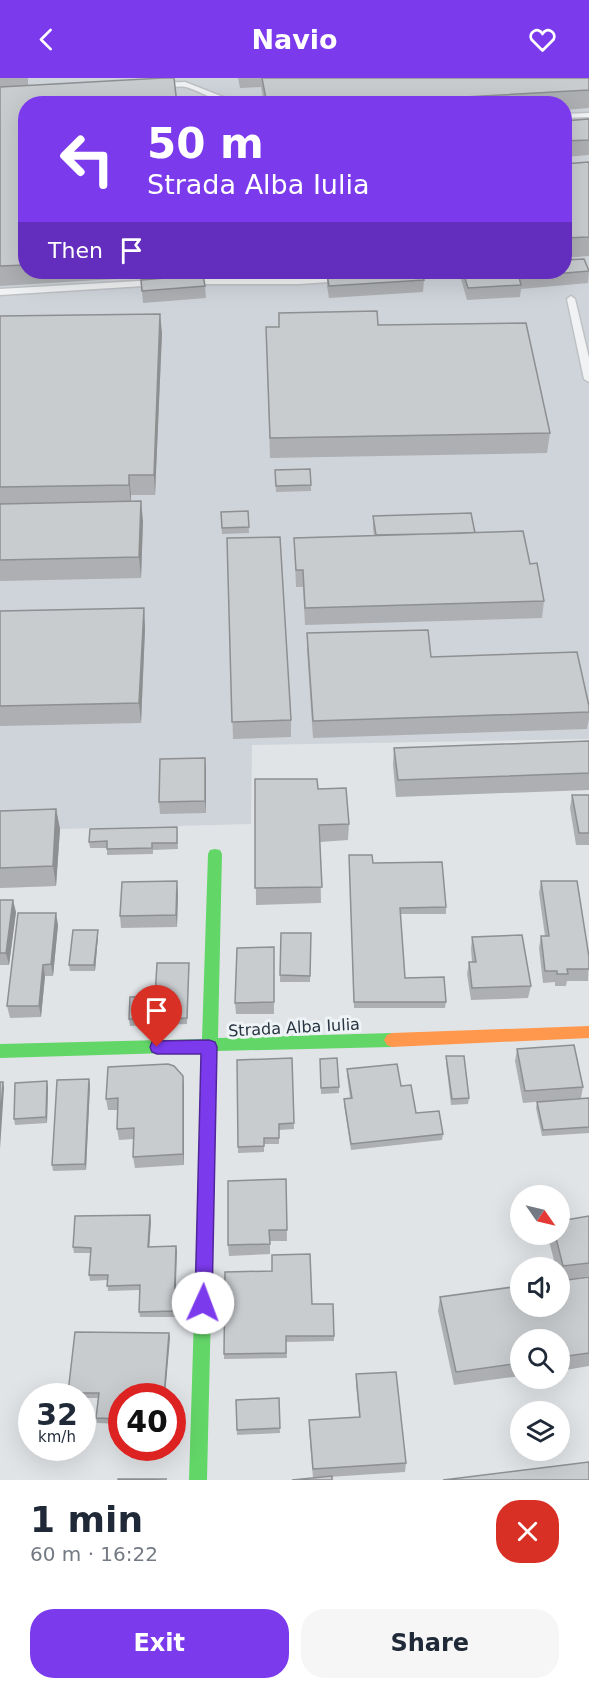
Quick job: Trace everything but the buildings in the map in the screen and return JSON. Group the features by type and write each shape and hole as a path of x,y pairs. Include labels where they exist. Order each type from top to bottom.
{"street":[{"path":"198,1480 215,854"},
{"name":"Strada Alba Iulia","path":"0,1051 209,1047 589,1032"}],"lane":[{"path":"150,86 184,84 213,96"},
{"path":"572,116 589,115"},
{"path":"177,282 216,279"},
{"path":"282,279 299,281 338,279"},
{"path":"0,292 165,282"},
{"path":"571,299 589,379"}],"shaded area":[{"path":"0,78 589,78 589,739 252,745 251,824 60,829 56,886 0,888"}],"traffic: fast":[{"path":"198,1480 215,854"},
{"path":"0,1051 392,1040"}],"traffic: slow":[{"path":"392,1040 589,1032"}],"route":[{"path":"157,1047 209,1047 203,1303"}]}
